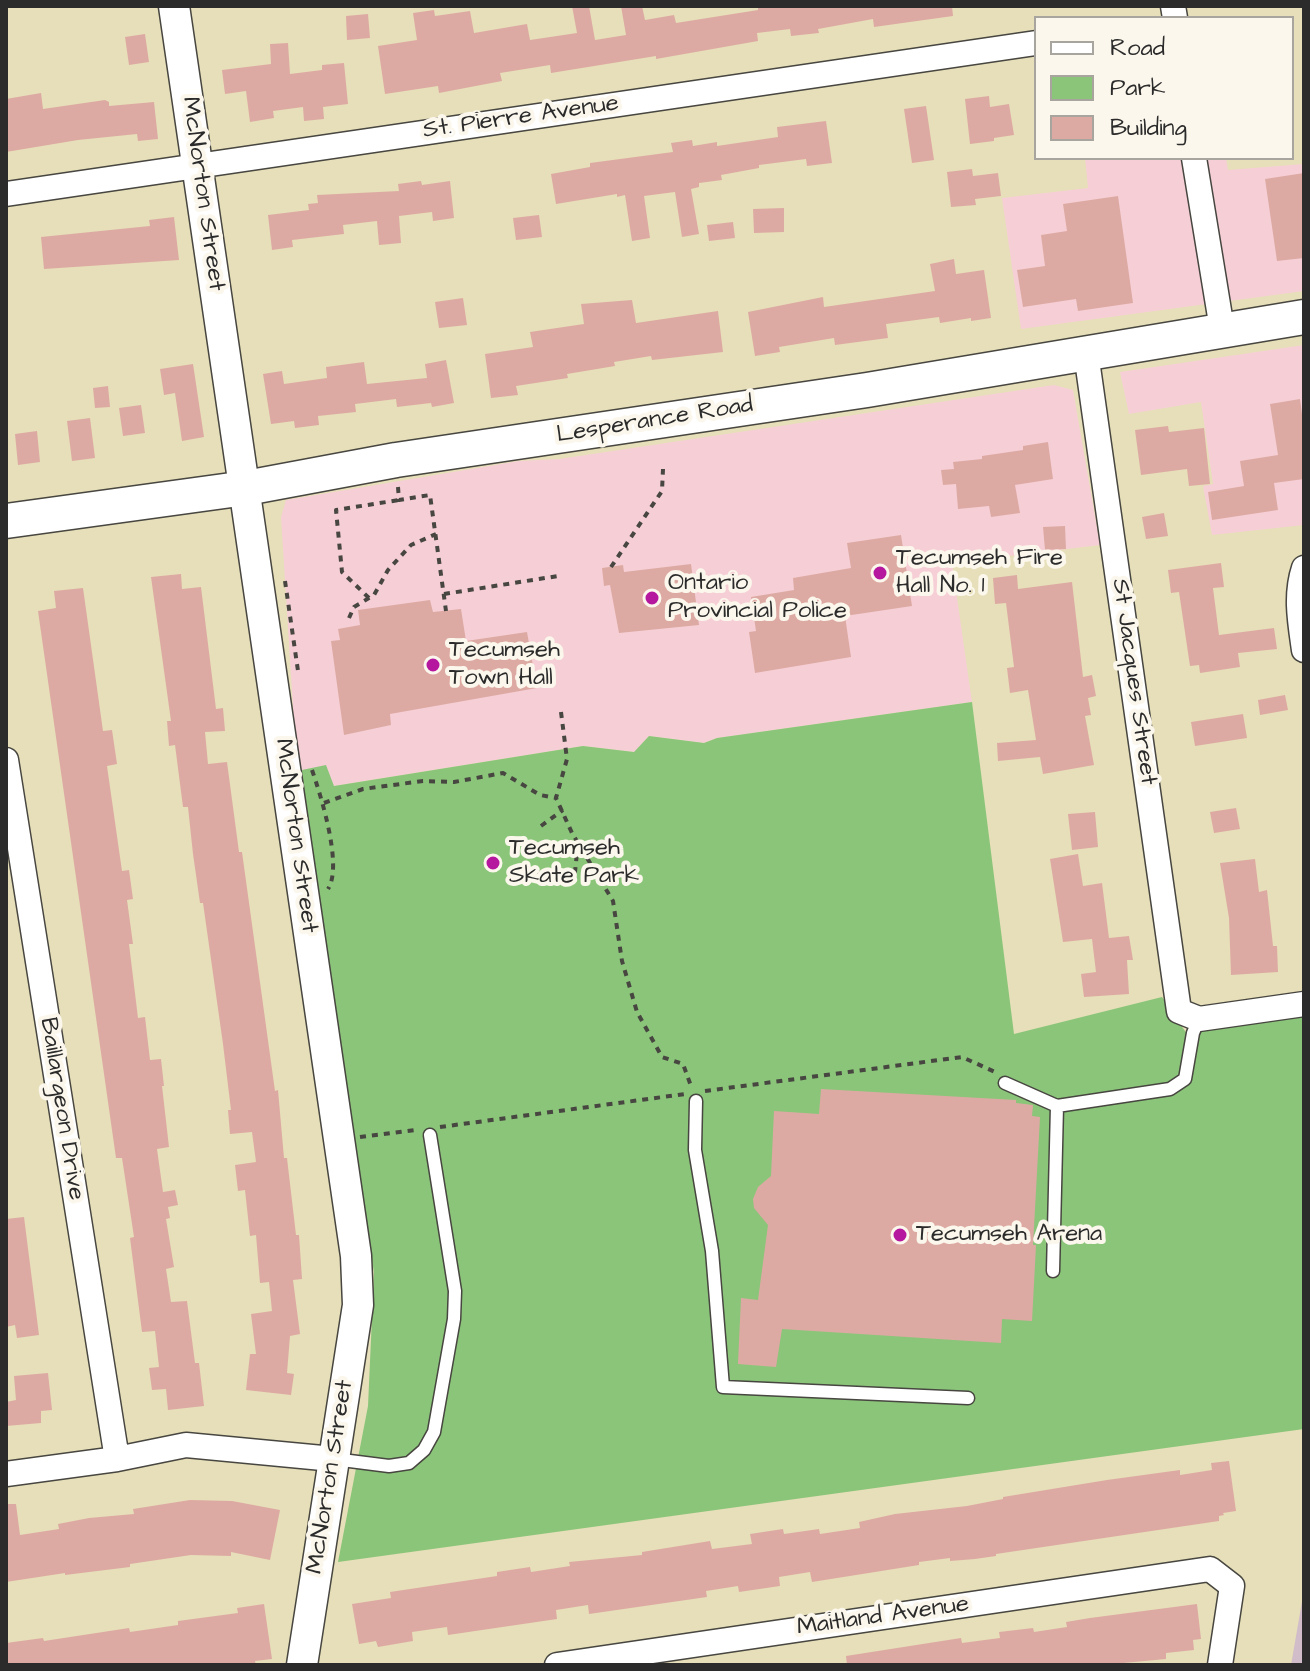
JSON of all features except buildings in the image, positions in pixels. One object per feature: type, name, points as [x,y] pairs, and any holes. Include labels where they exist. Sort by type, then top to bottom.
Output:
[{"type":"main road","name":"Lesperance Road","points":[[6,521],[246,488],[396,460],[867,390],[1304,317]]},
{"type":"street","name":"McNorton Street","points":[[174,6],[356,1256],[358,1305],[302,1665]]},
{"type":"street","name":"St. Pierre Avenue","points":[[6,194],[1034,43]]},
{"type":"street","points":[[1194,160],[1222,329]]},
{"type":"street","name":"St Jacques Street","points":[[1086,353],[1189,1015]]},
{"type":"street","points":[[1304,568],[1299,581],[1298,608],[1304,650]]},
{"type":"street","name":"Baillargeon Drive","points":[[6,760],[117,1459]]},
{"type":"street","points":[[1189,1015],[1304,1004]]},
{"type":"street","points":[[6,1474],[117,1459],[186,1445],[333,1459]]},
{"type":"street","name":"Maitland Avenue","points":[[557,1665],[1210,1569],[1232,1586],[1220,1665]]},
{"type":"lane","points":[[1004,1079],[1057,1106],[1170,1089],[1185,1079],[1193,1033],[1189,1015]]},
{"type":"lane","points":[[695,1097],[695,1150],[712,1251],[723,1387],[968,1398]]},
{"type":"lane","points":[[1053,1271],[1057,1106]]},
{"type":"lane","points":[[333,1459],[389,1466],[409,1463],[424,1450],[434,1432],[454,1319],[455,1291],[431,1131]]},
{"type":"path","points":[[396,460],[399,500]]},
{"type":"path","points":[[611,567],[662,491],[663,469]]},
{"type":"path","points":[[369,598],[342,572],[336,510],[430,495],[446,611]]},
{"type":"path","points":[[349,618],[354,607],[374,595],[388,570],[411,545],[436,534]]},
{"type":"path","points":[[444,594],[558,576]]},
{"type":"path","points":[[561,712],[567,759],[556,798],[572,833],[613,901],[622,961],[637,1012],[662,1057],[683,1064],[695,1097]]},
{"type":"path","points":[[323,803],[363,789],[423,781],[454,782],[503,773],[540,795],[556,798]]},
{"type":"path","points":[[541,826],[563,810]]},
{"type":"path","points":[[536,869],[542,879],[554,884],[567,882],[575,872],[579,841]]},
{"type":"path","points":[[431,1131],[695,1097],[962,1057],[1004,1079]]},
{"type":"path","points":[[354,1138],[416,1130]]},
{"type":"shaded area","points":[[1085,160],[1226,160],[1228,170],[1304,164],[1304,291],[1021,329],[1002,198],[1088,188]]},
{"type":"shaded area","points":[[1304,345],[1304,525],[1212,535],[1203,486],[1213,484],[1201,402],[1129,414],[1120,372]]},
{"type":"shaded area","points":[[1054,385],[1073,390],[1100,545],[952,563],[972,702],[717,738],[704,743],[649,736],[635,752],[583,746],[333,786],[297,771],[281,517],[286,500],[519,461],[559,459]]},
{"type":"shaded area","points":[[1304,1590],[1304,1665],[1291,1665]]},
{"type":"green space","points":[[972,702],[1014,1034],[1162,997],[1187,1034],[1304,1012],[1304,1429],[338,1562],[368,1406],[374,1272],[348,1128],[297,771],[326,765],[334,786],[583,746],[634,752],[649,736],[704,743],[717,738]]},
{"type":"place","name":"Tecumseh Fire Hall No. 1","points":[[880,573]]},
{"type":"place","name":"Ontario Provincial Police","points":[[652,598]]},
{"type":"place","name":"Tecumseh Town Hall","points":[[433,665]]},
{"type":"place","name":"Tecumseh Skate Park","points":[[493,863]]},
{"type":"place","name":"Tecumseh Arena","points":[[900,1235]]}]
